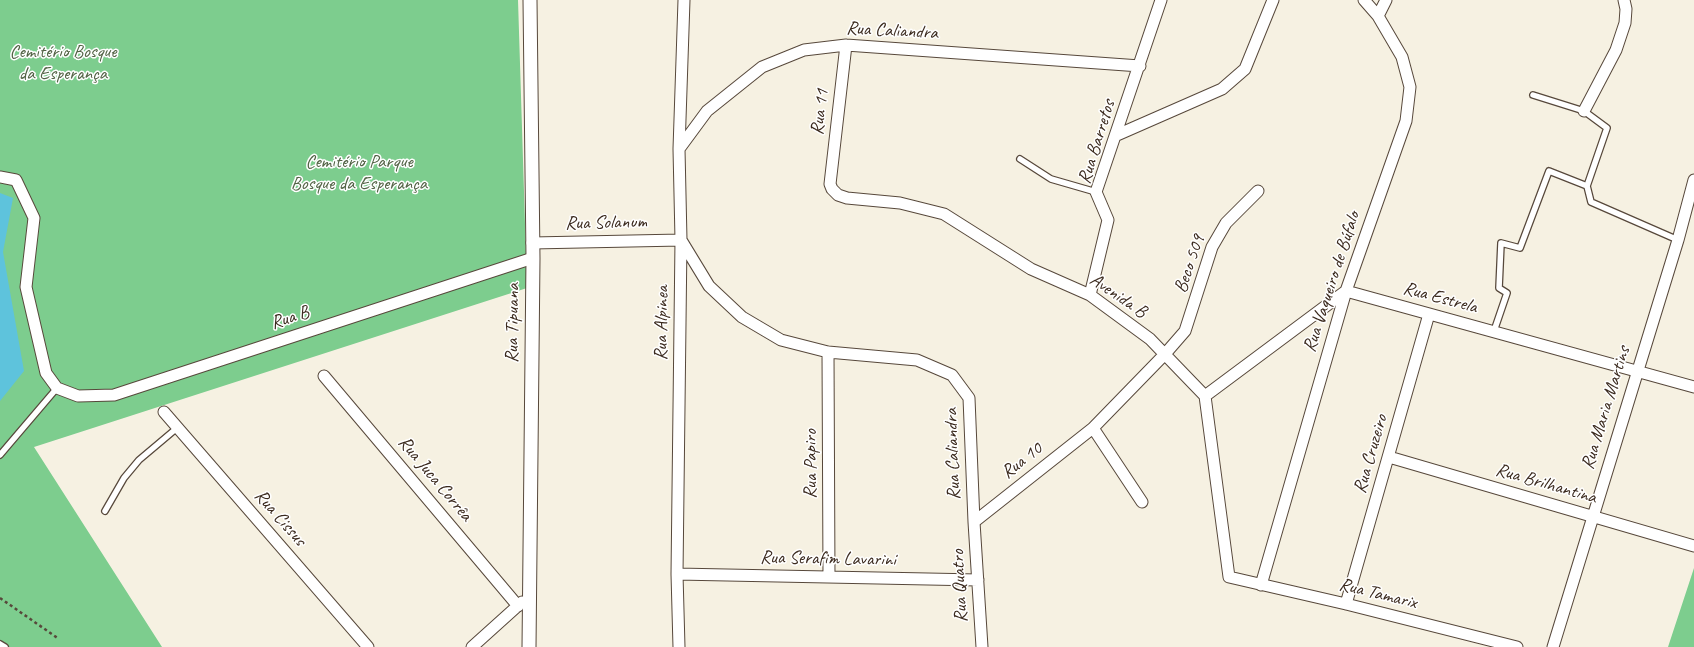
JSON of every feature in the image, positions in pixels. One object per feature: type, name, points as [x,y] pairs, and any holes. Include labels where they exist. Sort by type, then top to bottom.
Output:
[{"type":"street","name":"Rua Tipuana","points":[[530,0],[533,258],[529,595],[530,647]]},
{"type":"street","name":"Rua Alpinea","points":[[679,647],[678,574],[681,240],[679,149],[684,0]]},
{"type":"street","name":"Rua Barretos","points":[[1090,295],[1108,220],[1096,192],[1117,134],[1161,0]]},
{"type":"street","points":[[1117,134],[1222,89],[1245,69],[1273,0]]},
{"type":"street","name":"Rua Vaqueiro de Búfalo","points":[[1261,584],[1346,291],[1406,121],[1410,87],[1402,57],[1378,16],[1364,0]]},
{"type":"street","points":[[1378,16],[1386,0]]},
{"type":"street","points":[[1584,111],[1616,50],[1625,23],[1626,9],[1624,0]]},
{"type":"street","name":"Rua Caliandra","points":[[679,149],[707,111],[762,67],[804,50],[846,45],[1140,66]]},
{"type":"street","name":"Rua 11","points":[[830,184],[846,45]]},
{"type":"street","points":[[0,177],[16,180],[34,218],[26,287],[46,373],[57,388]]},
{"type":"street","name":"Rua Maria Martins","points":[[1553,647],[1636,370],[1678,240],[1694,180]]},
{"type":"street","name":"Avenida B","points":[[830,184],[832,189],[838,195],[847,198],[900,203],[944,214],[1031,269],[1090,295],[1150,339],[1205,396]]},
{"type":"street","name":"Beco 509","points":[[1165,354],[1185,331],[1212,248],[1226,223],[1258,191]]},
{"type":"street","name":"Rua Solanum","points":[[532,243],[681,240]]},
{"type":"street","name":"Rua Caliandra","points":[[681,240],[709,286],[742,318],[781,340],[828,352],[917,360],[952,375],[969,398],[974,522]]},
{"type":"street","name":"Rua B","points":[[57,388],[78,396],[114,395],[533,258]]},
{"type":"street","points":[[1205,396],[1346,291]]},
{"type":"street","name":"Rua Estrela","points":[[1346,291],[1694,387]]},
{"type":"street","name":"Rua Cruzeiro","points":[[1346,604],[1429,314]]},
{"type":"street","name":"Rua Papiro","points":[[828,352],[829,577]]},
{"type":"street","name":"Rua 10","points":[[974,522],[1093,428],[1165,354]]},
{"type":"street","name":"Rua Juca Corrêa","points":[[324,376],[518,606]]},
{"type":"street","name":"Rua Tamarix","points":[[1205,396],[1229,577],[1346,604],[1517,647]]},
{"type":"street","name":"Rua Cissus","points":[[164,412],[368,647]]},
{"type":"street","points":[[1093,428],[1142,502]]},
{"type":"street","name":"Rua Brilhantina","points":[[1389,457],[1694,546]]},
{"type":"street","name":"Rua Quatro","points":[[974,522],[982,647]]},
{"type":"street","name":"Rua Serafim Lavarini","points":[[678,574],[978,580]]},
{"type":"street","points":[[472,647],[529,595]]},
{"type":"lane","points":[[1533,95],[1584,111],[1607,128],[1587,186],[1591,202],[1678,240]]},
{"type":"lane","points":[[1020,159],[1051,180],[1096,192]]},
{"type":"lane","points":[[1494,331],[1507,293],[1499,288],[1501,243],[1520,248],[1549,171],[1587,186]]},
{"type":"lane","points":[[0,455],[57,388]]},
{"type":"lane","points":[[105,512],[124,478],[134,466],[177,428]]},
{"type":"lane","points":[[0,644],[5,647]]},
{"type":"path","points":[[0,598],[59,639]]},
{"type":"green space","name":"Cemitério Parque Bosque da Esperança","points":[[0,0],[518,0],[527,288],[34,447],[162,647],[0,647]]},
{"type":"green space","points":[[1694,568],[1694,647],[1668,647]]},
{"type":"water","points":[[0,193],[13,198],[3,252],[24,371],[0,401]]},
{"type":"park label","name":"Cemitério Bosque da Esperança","points":[[63,63]]}]
